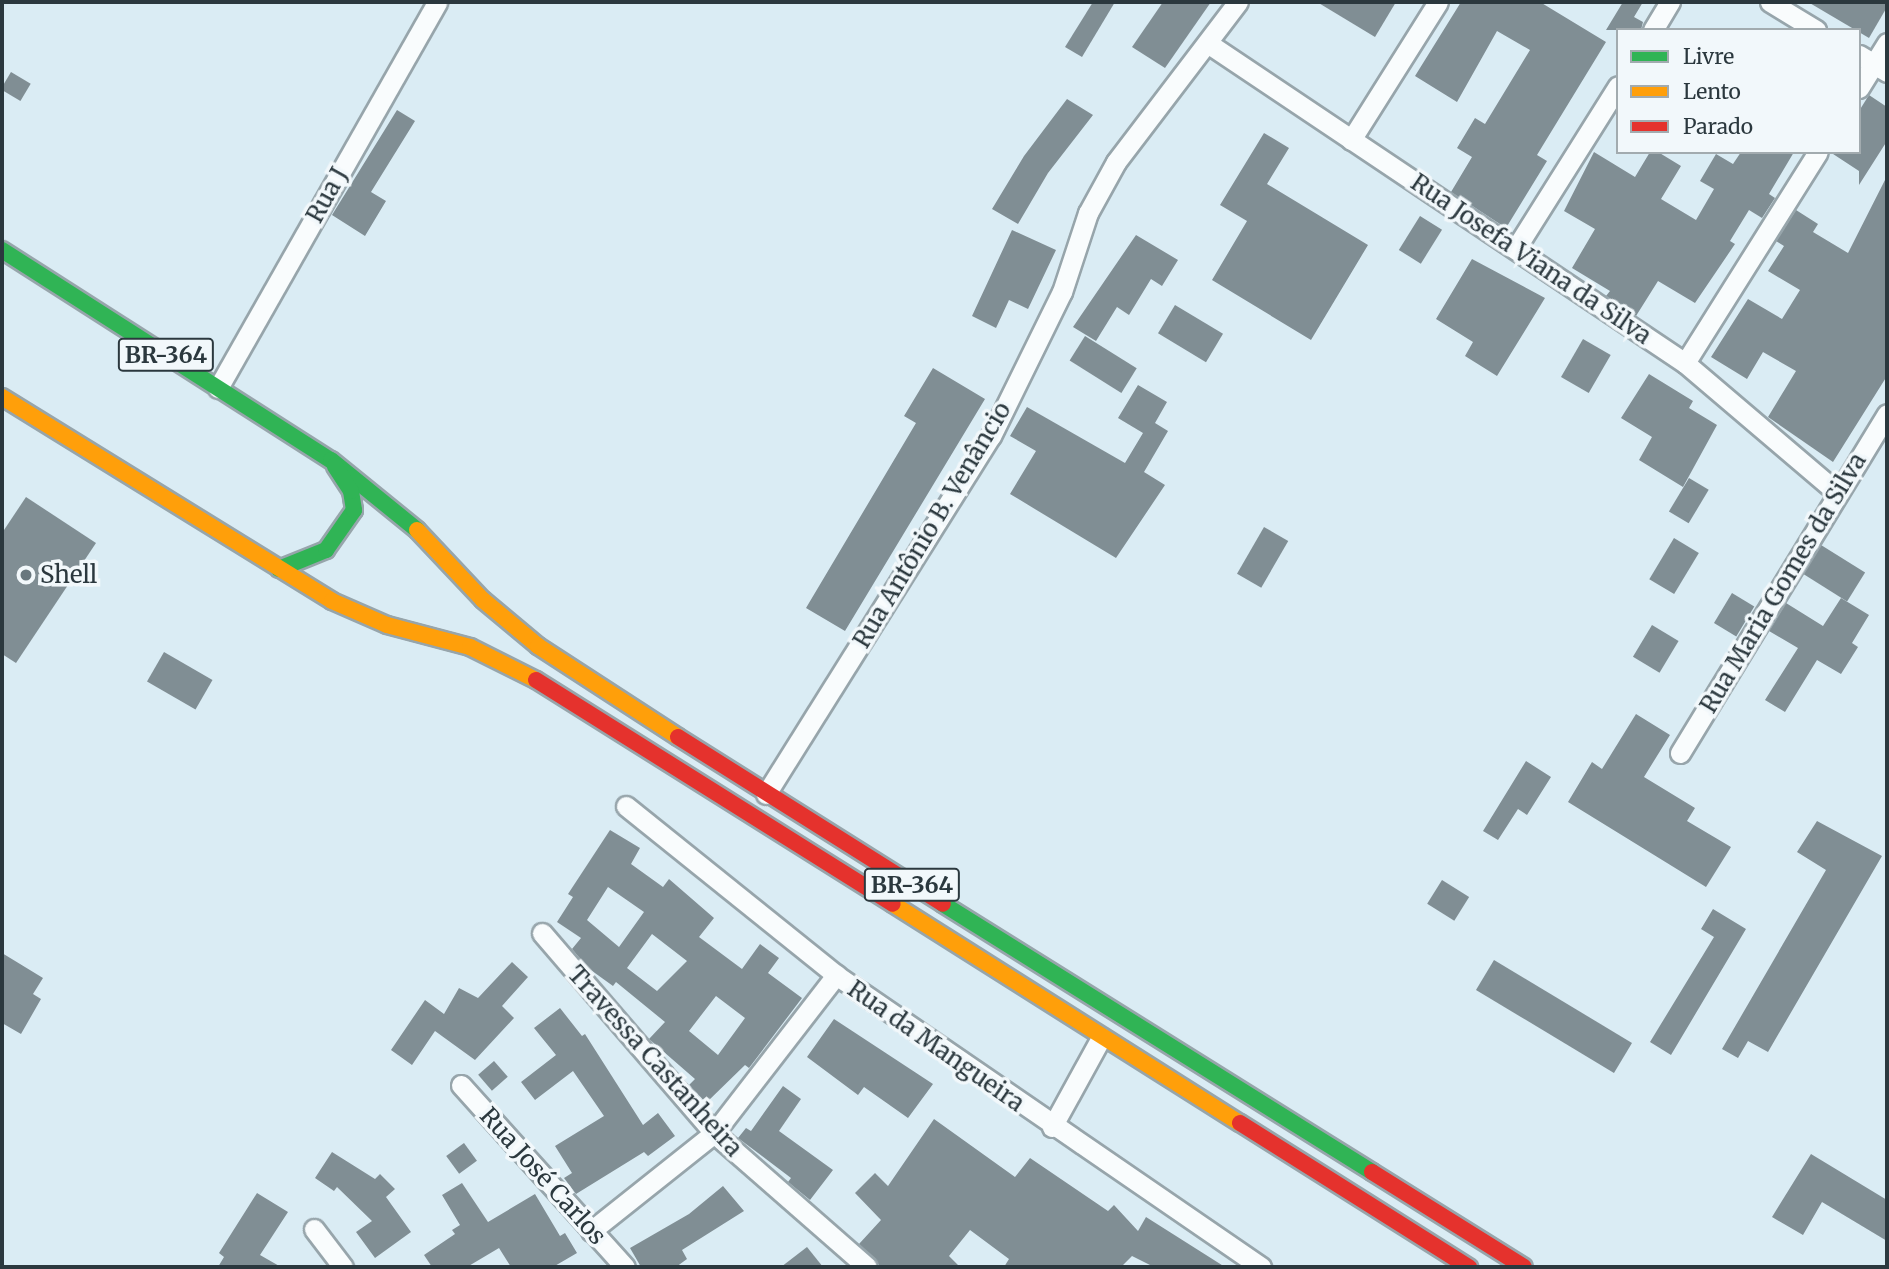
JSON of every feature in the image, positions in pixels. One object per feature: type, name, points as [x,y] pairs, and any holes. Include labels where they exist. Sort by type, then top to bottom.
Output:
[{"type":"highway","name":"BR-364","points":[[2,250],[331,460],[403,515],[483,600],[538,646],[766,794],[1524,1267]]},
{"type":"highway","name":"BR-364","points":[[2,397],[332,601],[387,625],[470,647],[529,675],[1467,1267]]},
{"type":"highway","points":[[279,569],[326,550],[354,510],[352,491],[331,460]]},
{"type":"street","name":"Rua J","points":[[218,388],[437,2]]},
{"type":"street","name":"Rua Antônio B. Venâncio","points":[[766,794],[991,436],[1062,292],[1088,213],[1116,162],[1209,44],[1238,2]]},
{"type":"street","points":[[1351,140],[1438,2]]},
{"type":"street","points":[[1654,28],[1670,2]]},
{"type":"street","points":[[1770,2],[1813,28]]},
{"type":"street","points":[[1861,85],[1887,43]]},
{"type":"street","name":"Rua Josefa Viana da Silva","points":[[1209,44],[1685,363],[1838,493]]},
{"type":"street","points":[[1516,248],[1616,89]]},
{"type":"street","points":[[1685,363],[1817,154]]},
{"type":"street","name":"Rua Maria Gomes da Silva","points":[[1680,753],[1887,414]]},
{"type":"street","name":"Rua da Mangueira","points":[[626,806],[836,975],[1052,1127],[1261,1267]]},
{"type":"street","name":"Travessa Castanheira","points":[[542,933],[714,1133],[867,1267]]},
{"type":"street","points":[[592,1231],[714,1133],[836,975]]},
{"type":"street","points":[[1052,1127],[1101,1038]]},
{"type":"street","name":"Rua José Carlos","points":[[461,1085],[625,1267]]},
{"type":"street","points":[[314,1229],[343,1267]]},
{"type":"building","points":[[1093,2],[1115,2],[1082,57],[1065,47]]},
{"type":"building","points":[[1163,2],[1211,2],[1165,68],[1132,47]]},
{"type":"building","points":[[1317,2],[1396,2],[1375,37]]},
{"type":"building","points":[[1461,2],[1540,2],[1606,42],[1537,155],[1547,161],[1506,228],[1451,192],[1472,157],[1457,148],[1475,118],[1485,124],[1530,50],[1497,31],[1457,102],[1415,76]]},
{"type":"building","points":[[1623,2],[1643,2],[1634,17],[1643,22],[1642,28],[1606,30]]},
{"type":"building","points":[[1808,2],[1887,2],[1887,7],[1869,38],[1861,33],[1861,28],[1852,28]]},
{"type":"building","points":[[11,72],[31,84],[20,101],[2,90]]},
{"type":"building","points":[[1869,95],[1887,107],[1887,141],[1859,185],[1859,171],[1833,154],[1861,154],[1861,108]]},
{"type":"building","points":[[1067,99],[1093,115],[1048,173],[1018,224],[992,209],[1024,156]]},
{"type":"building","points":[[397,110],[415,121],[371,192],[386,201],[365,236],[332,215]]},
{"type":"building","points":[[1264,133],[1289,148],[1267,184],[1368,245],[1311,340],[1212,280],[1247,221],[1220,205]]},
{"type":"building","points":[[1594,152],[1635,177],[1649,154],[1661,154],[1681,166],[1661,199],[1696,220],[1714,189],[1700,181],[1716,154],[1733,164],[1740,154],[1793,154],[1769,194],[1775,198],[1762,218],[1749,210],[1730,241],[1735,244],[1695,303],[1658,281],[1636,316],[1606,296],[1610,291],[1572,268],[1595,229],[1564,211]]},
{"type":"building","points":[[1887,176],[1887,376],[1833,462],[1768,417],[1796,371],[1763,352],[1747,379],[1711,357],[1748,299],[1782,319],[1800,290],[1768,271],[1784,246],[1776,241],[1796,210],[1818,224],[1813,232],[1848,253]]},
{"type":"building","points":[[1420,216],[1442,230],[1421,264],[1399,250]]},
{"type":"building","points":[[1012,230],[1056,250],[1028,309],[1009,300],[996,328],[972,316]]},
{"type":"building","points":[[1136,235],[1178,260],[1162,286],[1151,279],[1129,315],[1117,307],[1096,341],[1073,327]]},
{"type":"building","points":[[1472,259],[1545,298],[1497,376],[1465,356],[1473,342],[1436,319]]},
{"type":"building","points":[[1175,305],[1223,334],[1206,362],[1158,333]]},
{"type":"building","points":[[1085,336],[1137,368],[1121,393],[1070,361]]},
{"type":"building","points":[[1583,339],[1611,355],[1589,393],[1561,377]]},
{"type":"building","points":[[933,368],[985,399],[845,631],[806,608],[916,423],[904,416]]},
{"type":"building","points":[[1649,374],[1693,401],[1689,408],[1717,425],[1683,487],[1639,460],[1652,437],[1621,418]]},
{"type":"building","points":[[1138,385],[1167,402],[1155,423],[1168,431],[1144,472],[1165,485],[1116,558],[1010,494],[1036,451],[1010,436],[1027,407],[1125,463],[1143,433],[1118,418]]},
{"type":"building","points":[[1689,478],[1709,490],[1689,523],[1669,511]]},
{"type":"building","points":[[26,497],[96,543],[16,663],[2,654],[2,533]]},
{"type":"building","points":[[1264,527],[1288,541],[1261,588],[1237,574]]},
{"type":"building","points":[[1674,538],[1699,553],[1674,594],[1649,579]]},
{"type":"building","points":[[1821,545],[1865,573],[1847,601],[1803,574]]},
{"type":"building","points":[[1732,593],[1754,606],[1736,636],[1714,623]]},
{"type":"building","points":[[1841,598],[1869,615],[1852,643],[1858,647],[1841,674],[1817,660],[1785,712],[1765,700],[1798,648],[1769,631],[1786,603],[1823,626]]},
{"type":"building","points":[[1652,625],[1679,641],[1660,673],[1633,657]]},
{"type":"building","points":[[164,652],[212,680],[195,709],[147,681]]},
{"type":"building","points":[[1636,714],[1670,735],[1644,777],[1695,808],[1687,821],[1731,847],[1706,887],[1568,802],[1592,762],[1602,769]]},
{"type":"building","points":[[1526,761],[1551,777],[1527,815],[1518,809],[1498,840],[1483,831]]},
{"type":"building","points":[[1817,821],[1882,856],[1768,1052],[1748,1041],[1738,1058],[1722,1049],[1826,870],[1797,852]]},
{"type":"building","points":[[610,830],[640,848],[631,864],[663,887],[669,879],[714,918],[699,937],[742,969],[760,944],[779,958],[768,973],[802,998],[749,1068],[745,1065],[706,1103],[689,1085],[695,1079],[649,1039],[665,1022],[616,982],[613,986],[588,968],[572,949],[581,938],[557,922],[573,897],[568,894]],"holes":[[[608,887],[644,912],[619,947],[587,920]],[[652,934],[687,961],[657,991],[627,968]],[[716,996],[745,1018],[718,1055],[689,1031]]]},
{"type":"building","points":[[1442,880],[1469,897],[1454,921],[1427,904]]},
{"type":"building","points":[[1713,909],[1746,929],[1671,1055],[1650,1042],[1714,937],[1701,929]]},
{"type":"building","points":[[2,953],[43,978],[33,994],[41,999],[21,1034],[2,1023]]},
{"type":"building","points":[[1494,960],[1632,1043],[1614,1073],[1476,990]]},
{"type":"building","points":[[512,962],[528,977],[502,1006],[514,1018],[475,1060],[435,1031],[412,1065],[391,1050],[425,1000],[444,1014],[459,988],[478,998]]},
{"type":"building","points":[[560,1008],[582,1036],[585,1034],[643,1125],[658,1113],[675,1136],[648,1156],[644,1152],[576,1194],[564,1178],[572,1173],[555,1146],[604,1116],[573,1071],[535,1100],[521,1082],[556,1055],[534,1028]]},
{"type":"building","points":[[834,1019],[933,1084],[908,1118],[864,1087],[858,1095],[807,1057]]},
{"type":"building","points":[[494,1061],[508,1077],[492,1091],[478,1075]]},
{"type":"building","points":[[783,1086],[801,1099],[779,1131],[833,1170],[810,1200],[788,1182],[791,1178],[738,1138],[746,1128],[751,1131]]},
{"type":"building","points":[[934,1119],[1015,1177],[1030,1158],[1108,1211],[1114,1205],[1138,1231],[1146,1217],[1225,1267],[1154,1267],[1132,1256],[1121,1267],[1004,1267],[1009,1259],[970,1230],[949,1256],[960,1267],[881,1267],[859,1244],[881,1220],[855,1193],[875,1173],[888,1186]]},
{"type":"building","points":[[464,1143],[477,1161],[459,1174],[446,1156]]},
{"type":"building","points":[[332,1152],[375,1179],[380,1174],[395,1189],[386,1197],[411,1232],[375,1258],[356,1232],[372,1221],[337,1187],[334,1191],[315,1178]]},
{"type":"building","points":[[1811,1154],[1887,1200],[1887,1241],[1822,1202],[1803,1235],[1772,1217]]},
{"type":"building","points":[[462,1183],[488,1222],[535,1194],[560,1236],[565,1233],[577,1253],[553,1267],[511,1267],[499,1248],[467,1267],[432,1267],[424,1255],[455,1234],[452,1230],[460,1225],[442,1195]]},
{"type":"building","points":[[723,1186],[744,1211],[682,1250],[687,1259],[676,1267],[641,1267],[630,1248],[689,1214]]},
{"type":"building","points":[[257,1193],[288,1212],[260,1255],[281,1267],[218,1267],[224,1257],[219,1253]]},
{"type":"building","points":[[807,1247],[823,1267],[781,1267]]},
{"type":"traffic: fast","points":[[2,250],[331,460],[417,530]]},
{"type":"traffic: fast","points":[[279,569],[326,550],[354,510],[351,491],[335,466]]},
{"type":"traffic: fast","points":[[943,904],[1372,1172]]},
{"type":"traffic: slow","points":[[2,397],[332,601],[387,625],[470,647],[536,680]]},
{"type":"traffic: slow","points":[[417,530],[483,600],[538,646],[678,737]]},
{"type":"traffic: slow","points":[[893,904],[1240,1123]]},
{"type":"traffic: jam","points":[[536,680],[893,904]]},
{"type":"traffic: jam","points":[[678,737],[943,904]]},
{"type":"traffic: jam","points":[[1240,1123],[1469,1267]]},
{"type":"traffic: jam","points":[[1372,1172],[1524,1267]]},
{"type":"place","name":"Shell","points":[[26,575]]}]
